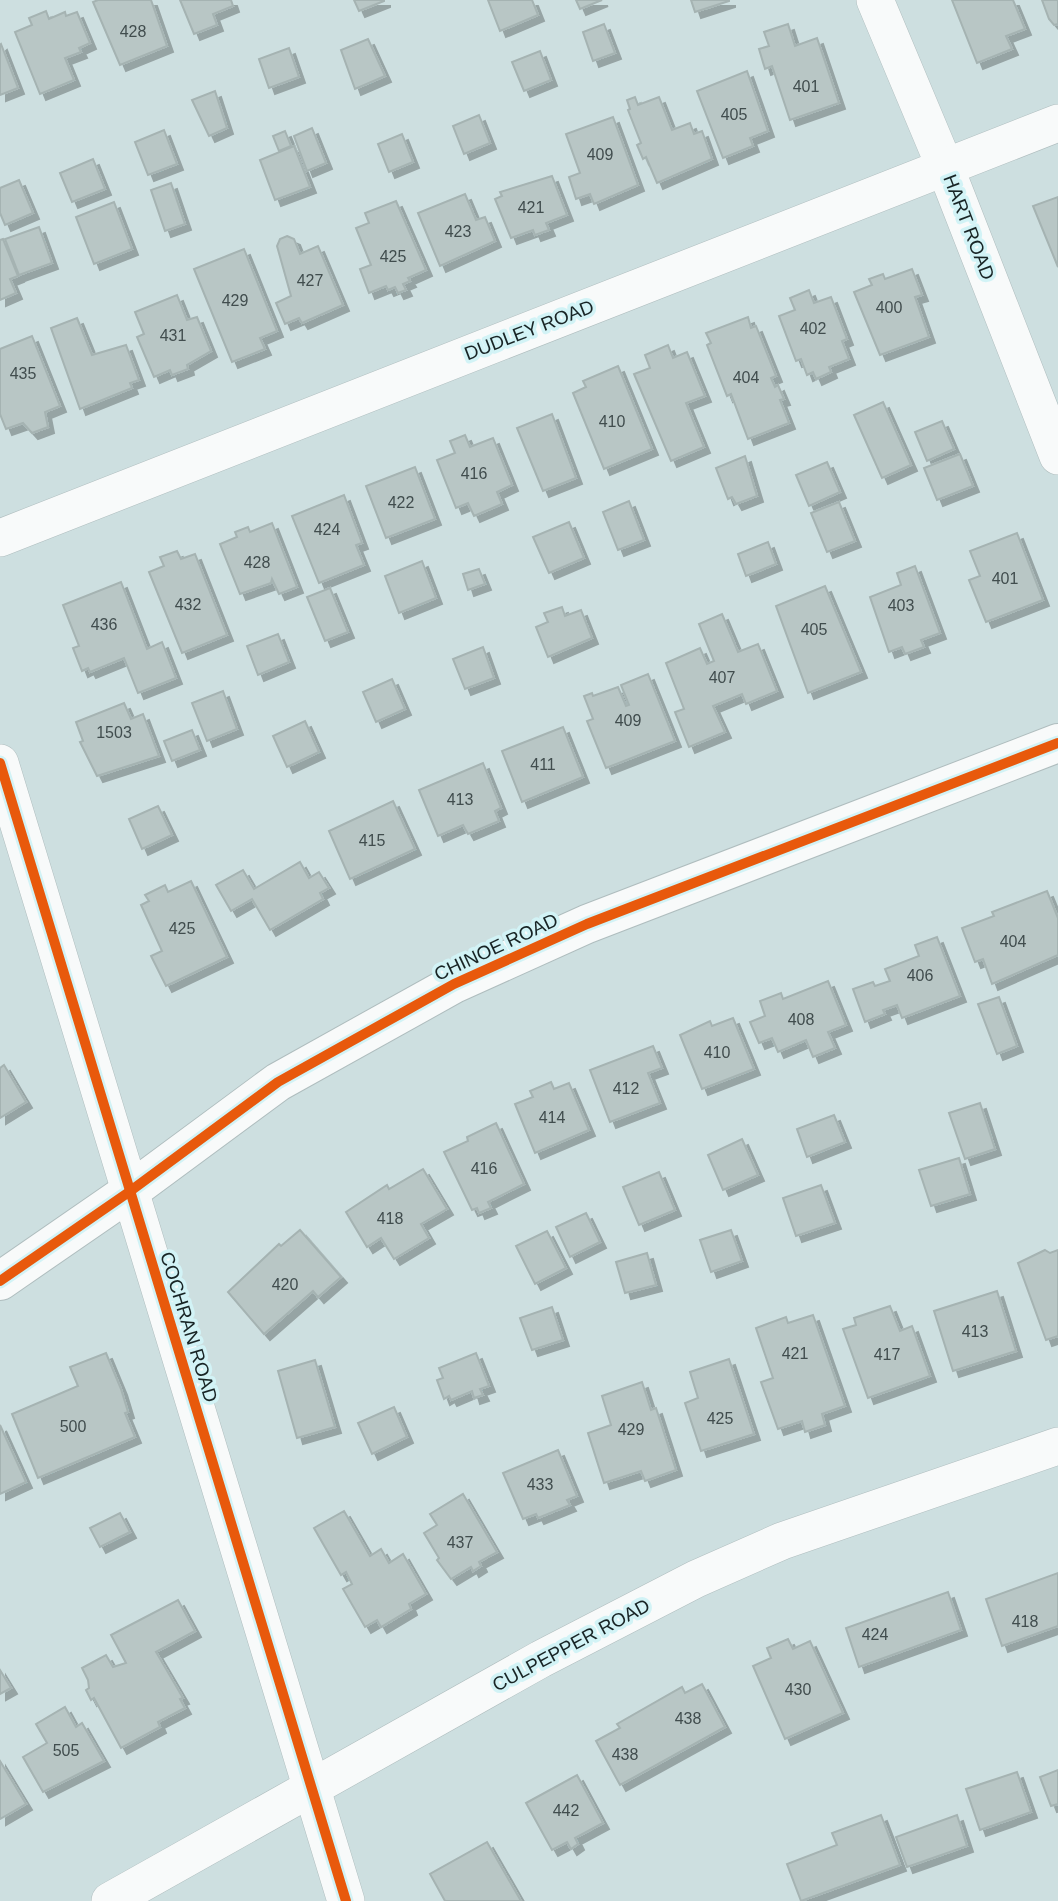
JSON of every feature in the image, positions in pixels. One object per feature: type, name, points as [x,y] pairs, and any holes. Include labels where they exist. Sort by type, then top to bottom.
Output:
[{"type":"street","name":"HART ROAD","points":[[876,0],[945,167],[1058,456]]},
{"type":"street","name":"DUDLEY ROAD","points":[[0,538],[1058,123]]},
{"type":"street","name":"CHINOE ROAD","points":[[0,1281],[129,1192],[278,1083],[454,985],[586,924],[1058,743]]},
{"type":"street","name":"COCHRAN ROAD","points":[[0,763],[346,1901]]},
{"type":"street","name":"CULPEPPER ROAD","points":[[110,1901],[541,1659],[696,1579],[782,1541],[1058,1446]]},
{"type":"building","points":[[151,0],[167,46],[120,65],[93,2]]},
{"type":"building","points":[[180,0],[231,0],[233,6],[213,14],[217,25],[194,34]]},
{"type":"building","points":[[354,0],[384,0],[384,1],[359,11]]},
{"type":"building","points":[[488,0],[532,0],[538,15],[500,31]]},
{"type":"building","points":[[576,0],[602,0],[580,9]]},
{"type":"building","points":[[691,0],[729,0],[729,1],[695,12]]},
{"type":"building","points":[[952,0],[1013,0],[1025,29],[1006,36],[1012,49],[977,63]]},
{"type":"building","points":[[1042,0],[1058,0],[1058,24],[1054,25],[1049,19]]},
{"type":"building","points":[[46,11],[49,19],[65,12],[66,16],[77,12],[90,43],[79,48],[81,52],[65,58],[74,80],[40,94],[15,32],[32,25],[29,18]]},
{"type":"building","points":[[604,24],[615,53],[593,61],[583,32]]},
{"type":"building","points":[[788,24],[795,46],[817,38],[839,103],[790,120],[772,66],[765,69],[759,49],[769,46],[764,32]]},
{"type":"building","points":[[368,39],[385,76],[355,89],[341,50]]},
{"type":"building","points":[[0,45],[18,88],[0,95]]},
{"type":"building","points":[[289,48],[299,77],[269,88],[259,59]]},
{"type":"building","points":[[540,51],[551,80],[524,91],[512,62]]},
{"type":"building","points":[[747,71],[768,131],[750,138],[753,146],[723,158],[697,91]]},
{"type":"building","points":[[215,91],[227,128],[209,136],[192,100]]},
{"type":"building","points":[[635,97],[638,105],[659,97],[672,130],[690,123],[694,134],[702,131],[712,159],[657,183],[646,157],[643,159],[637,145],[641,143],[628,110],[627,100]]},
{"type":"building","points":[[479,115],[490,143],[464,154],[453,126]]},
{"type":"building","points":[[613,117],[638,185],[594,204],[590,194],[576,199],[569,177],[580,173],[566,134]]},
{"type":"building","points":[[312,128],[326,163],[307,171],[294,136]]},
{"type":"building","points":[[164,130],[177,164],[148,175],[135,142]]},
{"type":"building","points":[[285,131],[291,146],[279,151],[273,136]]},
{"type":"building","points":[[402,134],[413,162],[389,172],[378,144]]},
{"type":"building","points":[[294,146],[310,187],[275,200],[260,160]]},
{"type":"building","points":[[93,159],[105,189],[72,202],[60,173]]},
{"type":"building","points":[[552,176],[567,215],[546,223],[549,230],[535,235],[533,230],[511,238],[495,199],[502,196],[500,192]]},
{"type":"building","points":[[19,180],[33,213],[5,225],[0,213],[0,188]]},
{"type":"building","points":[[171,183],[185,224],[165,231],[151,190]]},
{"type":"building","points":[[465,194],[476,220],[485,217],[495,241],[440,266],[418,213]]},
{"type":"building","points":[[1058,197],[1058,267],[1033,206]]},
{"type":"building","points":[[396,201],[426,270],[408,278],[410,281],[403,284],[406,290],[398,293],[395,287],[388,290],[386,286],[369,293],[360,269],[371,265],[356,228],[369,223],[365,213]]},
{"type":"building","points":[[114,202],[132,249],[94,264],[76,217]]},
{"type":"building","points":[[39,227],[52,263],[19,275],[5,239]]},
{"type":"building","points":[[287,236],[294,239],[300,254],[318,246],[343,305],[302,323],[299,318],[285,324],[276,303],[291,296],[277,246],[280,239]]},
{"type":"building","points":[[3,239],[18,276],[10,279],[16,293],[0,300],[0,240]]},
{"type":"building","points":[[244,249],[277,331],[260,338],[265,349],[232,362],[194,269]]},
{"type":"building","points":[[912,269],[922,295],[915,297],[929,337],[880,355],[854,292],[872,285],[869,279],[883,274],[885,279]]},
{"type":"building","points":[[809,290],[814,303],[831,297],[847,339],[842,341],[849,359],[829,367],[831,372],[816,379],[813,372],[807,375],[801,359],[796,361],[779,316],[795,310],[790,298]]},
{"type":"building","points":[[177,295],[187,320],[197,317],[211,351],[187,365],[188,369],[172,375],[170,370],[154,377],[137,337],[144,334],[135,312]]},
{"type":"building","points":[[748,317],[751,328],[756,326],[776,376],[771,378],[775,387],[778,385],[784,399],[780,400],[789,423],[748,439],[731,394],[727,396],[707,345],[711,343],[706,333]]},
{"type":"building","points":[[77,318],[92,355],[126,345],[139,380],[130,383],[132,388],[80,409],[51,328]]},
{"type":"building","points":[[32,336],[60,406],[45,412],[48,427],[32,433],[23,423],[6,429],[0,414],[0,349]]},
{"type":"building","points":[[668,345],[673,358],[687,352],[705,396],[686,403],[704,447],[671,461],[634,374],[650,368],[645,355]]},
{"type":"building","points":[[618,366],[652,449],[604,469],[573,393],[586,387],[583,381]]},
{"type":"building","points":[[883,402],[911,465],[882,478],[854,415]]},
{"type":"building","points":[[552,414],[576,478],[543,491],[517,428]]},
{"type":"building","points":[[942,421],[954,449],[927,461],[915,432]]},
{"type":"building","points":[[465,435],[470,447],[493,438],[512,485],[497,492],[502,504],[474,516],[468,503],[456,508],[437,460],[455,453],[450,441]]},
{"type":"building","points":[[960,454],[973,486],[937,500],[924,468]]},
{"type":"building","points":[[745,456],[757,496],[736,504],[732,497],[728,499],[716,468]]},
{"type":"building","points":[[827,462],[840,492],[809,506],[796,475]]},
{"type":"building","points":[[415,467],[435,519],[386,538],[366,486]]},
{"type":"building","points":[[344,495],[362,543],[356,545],[364,565],[319,583],[292,516]]},
{"type":"building","points":[[629,501],[644,540],[618,550],[603,512]]},
{"type":"building","points":[[839,502],[855,541],[827,552],[811,513]]},
{"type":"building","points":[[569,522],[584,558],[549,573],[533,537]]},
{"type":"building","points":[[272,523],[297,587],[279,594],[272,579],[271,583],[240,594],[220,544],[237,537],[235,532],[248,527],[250,532]]},
{"type":"building","points":[[1017,533],[1043,600],[986,622],[969,580],[980,576],[970,551]]},
{"type":"building","points":[[768,542],[776,564],[746,576],[738,554]]},
{"type":"building","points":[[177,551],[181,559],[195,554],[227,635],[182,653],[149,572],[164,566],[160,557]]},
{"type":"building","points":[[422,561],[436,598],[399,613],[385,576]]},
{"type":"building","points":[[915,566],[940,633],[921,640],[924,647],[905,654],[902,647],[889,652],[870,597],[901,585],[897,573]]},
{"type":"building","points":[[479,569],[485,584],[468,590],[463,574]]},
{"type":"building","points":[[121,582],[147,649],[162,642],[176,678],[138,693],[124,658],[90,672],[88,668],[82,671],[73,648],[79,646],[63,605]]},
{"type":"building","points":[[825,586],[861,672],[808,693],[776,606]]},
{"type":"building","points":[[330,588],[348,632],[325,641],[307,597]]},
{"type":"building","points":[[562,607],[565,616],[581,610],[592,638],[548,657],[536,627],[548,622],[544,613]]},
{"type":"building","points":[[722,614],[738,652],[758,644],[777,691],[746,704],[742,694],[713,706],[725,732],[689,747],[675,712],[684,709],[666,663],[700,648],[707,664],[714,661],[699,624]]},
{"type":"building","points":[[278,634],[289,662],[258,675],[247,646]]},
{"type":"building","points":[[483,647],[494,678],[465,689],[453,659]]},
{"type":"building","points":[[648,674],[675,741],[606,768],[587,721],[593,719],[584,696],[592,693],[593,696],[618,687],[626,706],[629,705],[621,685]]},
{"type":"building","points":[[392,679],[405,709],[376,722],[363,692]]},
{"type":"building","points":[[223,691],[237,729],[207,741],[192,703]]},
{"type":"building","points":[[124,703],[131,719],[143,714],[159,756],[97,776],[80,742],[83,741],[76,722]]},
{"type":"building","points":[[305,721],[319,752],[287,767],[273,736]]},
{"type":"building","points":[[563,727],[583,777],[522,802],[502,751]]},
{"type":"building","points":[[192,730],[200,750],[172,761],[164,741]]},
{"type":"building","points":[[483,763],[501,808],[495,811],[499,821],[468,834],[463,825],[438,836],[419,790]]},
{"type":"building","points":[[393,801],[415,849],[350,879],[329,831]]},
{"type":"building","points":[[158,806],[172,835],[142,849],[129,819]]},
{"type":"building","points":[[300,862],[309,878],[319,872],[329,888],[320,893],[323,899],[270,930],[252,899],[231,911],[216,885],[243,870],[254,889]]},
{"type":"building","points":[[191,881],[227,957],[166,986],[151,956],[162,951],[141,905],[149,901],[145,895],[165,885],[168,892]]},
{"type":"building","points":[[1047,891],[1058,918],[1058,955],[992,984],[983,959],[975,962],[962,928],[994,916],[992,912]]},
{"type":"building","points":[[937,937],[960,996],[902,1018],[897,1005],[883,1010],[885,1014],[865,1022],[853,989],[873,982],[875,986],[890,981],[885,969],[919,956],[915,945]]},
{"type":"building","points":[[828,981],[846,1025],[828,1032],[835,1048],[813,1057],[806,1040],[778,1052],[772,1038],[759,1043],[750,1022],[765,1016],[760,1001],[781,993],[783,999]]},
{"type":"building","points":[[999,997],[1017,1046],[997,1054],[978,1004]]},
{"type":"building","points":[[733,1018],[754,1069],[702,1089],[680,1035],[710,1021],[712,1026]]},
{"type":"building","points":[[653,1046],[662,1068],[648,1073],[660,1103],[610,1122],[590,1070]]},
{"type":"building","points":[[4,1065],[26,1102],[0,1118],[0,1068]]},
{"type":"building","points":[[551,1082],[554,1089],[569,1083],[589,1130],[535,1153],[515,1104],[533,1097],[530,1091]]},
{"type":"building","points":[[980,1103],[995,1149],[965,1159],[949,1113]]},
{"type":"building","points":[[834,1115],[845,1142],[807,1157],[797,1129]]},
{"type":"building","points":[[496,1123],[524,1184],[488,1202],[491,1208],[479,1213],[477,1208],[472,1210],[444,1152]]},
{"type":"building","points":[[742,1139],[758,1175],[723,1190],[708,1155]]},
{"type":"building","points":[[959,1158],[970,1194],[931,1206],[919,1170]]},
{"type":"building","points":[[423,1169],[447,1209],[421,1224],[429,1238],[394,1259],[381,1238],[367,1247],[346,1212],[387,1185],[389,1189]]},
{"type":"building","points":[[659,1172],[675,1210],[639,1225],[623,1187]]},
{"type":"building","points":[[821,1185],[835,1223],[796,1236],[783,1198]]},
{"type":"building","points":[[586,1213],[600,1242],[570,1257],[556,1227]]},
{"type":"building","points":[[300,1230],[341,1277],[318,1297],[313,1291],[264,1334],[228,1292],[279,1244],[281,1246]]},
{"type":"building","points":[[731,1230],[742,1261],[711,1272],[700,1240]]},
{"type":"building","points":[[547,1231],[566,1268],[535,1284],[516,1246]]},
{"type":"building","points":[[1045,1250],[1050,1253],[1058,1250],[1058,1336],[1046,1340],[1018,1263]]},
{"type":"building","points":[[647,1253],[656,1285],[625,1293],[616,1262]]},
{"type":"building","points":[[997,1291],[1016,1351],[953,1371],[934,1311]]},
{"type":"building","points":[[890,1306],[900,1331],[912,1326],[930,1376],[868,1398],[843,1329],[856,1325],[854,1318]]},
{"type":"building","points":[[552,1307],[563,1340],[532,1350],[520,1318]]},
{"type":"building","points":[[813,1315],[845,1406],[822,1414],[825,1425],[805,1432],[802,1421],[778,1429],[761,1382],[773,1378],[756,1328],[786,1317],[788,1323]]},
{"type":"building","points":[[106,1353],[121,1389],[128,1412],[125,1413],[135,1437],[38,1478],[12,1414],[78,1386],[70,1367]]},
{"type":"building","points":[[476,1353],[489,1386],[480,1389],[483,1395],[474,1398],[472,1391],[451,1400],[449,1396],[444,1399],[437,1380],[443,1378],[439,1368]]},
{"type":"building","points":[[729,1359],[754,1434],[701,1451],[685,1403],[698,1398],[690,1372]]},
{"type":"building","points":[[315,1360],[335,1427],[297,1438],[278,1371]]},
{"type":"building","points":[[642,1382],[651,1410],[656,1408],[676,1470],[645,1481],[641,1471],[604,1483],[588,1433],[611,1425],[602,1396]]},
{"type":"building","points":[[394,1407],[407,1437],[372,1454],[358,1423]]},
{"type":"building","points":[[0,1425],[26,1482],[0,1494]]},
{"type":"building","points":[[558,1450],[577,1496],[567,1500],[570,1505],[538,1518],[536,1514],[523,1519],[503,1473]]},
{"type":"building","points":[[463,1494],[497,1552],[479,1562],[481,1566],[473,1571],[471,1567],[451,1579],[437,1560],[439,1558],[424,1533],[437,1525],[430,1514]]},
{"type":"building","points":[[344,1511],[370,1556],[381,1549],[389,1563],[403,1554],[426,1594],[409,1604],[411,1609],[381,1627],[377,1620],[365,1627],[343,1589],[352,1584],[346,1572],[341,1575],[314,1528]]},
{"type":"building","points":[[120,1513],[130,1532],[100,1547],[90,1528]]},
{"type":"building","points":[[1058,1573],[1058,1626],[1002,1646],[986,1599]]},
{"type":"building","points":[[948,1592],[961,1630],[859,1667],[846,1628]]},
{"type":"building","points":[[178,1600],[195,1631],[156,1652],[183,1698],[180,1699],[185,1708],[158,1722],[160,1727],[121,1748],[94,1698],[91,1700],[86,1690],[89,1688],[88,1680],[82,1668],[106,1655],[113,1667],[126,1663],[111,1635]]},
{"type":"building","points":[[788,1639],[793,1649],[810,1641],[843,1713],[785,1739],[753,1666],[771,1658],[767,1648]]},
{"type":"building","points":[[0,1670],[11,1688],[0,1694]]},
{"type":"building","points":[[702,1684],[725,1727],[620,1785],[596,1741],[620,1728],[617,1724],[682,1687],[685,1693]]},
{"type":"building","points":[[65,1707],[76,1727],[82,1723],[104,1761],[43,1792],[23,1757],[47,1743],[36,1724]]},
{"type":"building","points":[[0,1761],[26,1804],[0,1819]]},
{"type":"building","points":[[1058,1770],[1058,1804],[1051,1806],[1040,1777]]},
{"type":"building","points":[[1017,1772],[1031,1812],[980,1830],[966,1789]]},
{"type":"building","points":[[577,1775],[603,1823],[575,1838],[578,1844],[571,1849],[567,1842],[552,1850],[526,1803]]},
{"type":"building","points":[[881,1815],[900,1865],[801,1901],[787,1864],[837,1845],[832,1833]]},
{"type":"building","points":[[957,1815],[967,1846],[907,1867],[896,1837]]},
{"type":"building","points":[[487,1842],[521,1901],[445,1901],[430,1874]]},
{"type":"cycle path","points":[[0,1281],[129,1192],[278,1082],[454,984],[587,924],[1058,743]]},
{"type":"cycle path","points":[[0,763],[346,1901]]}]
